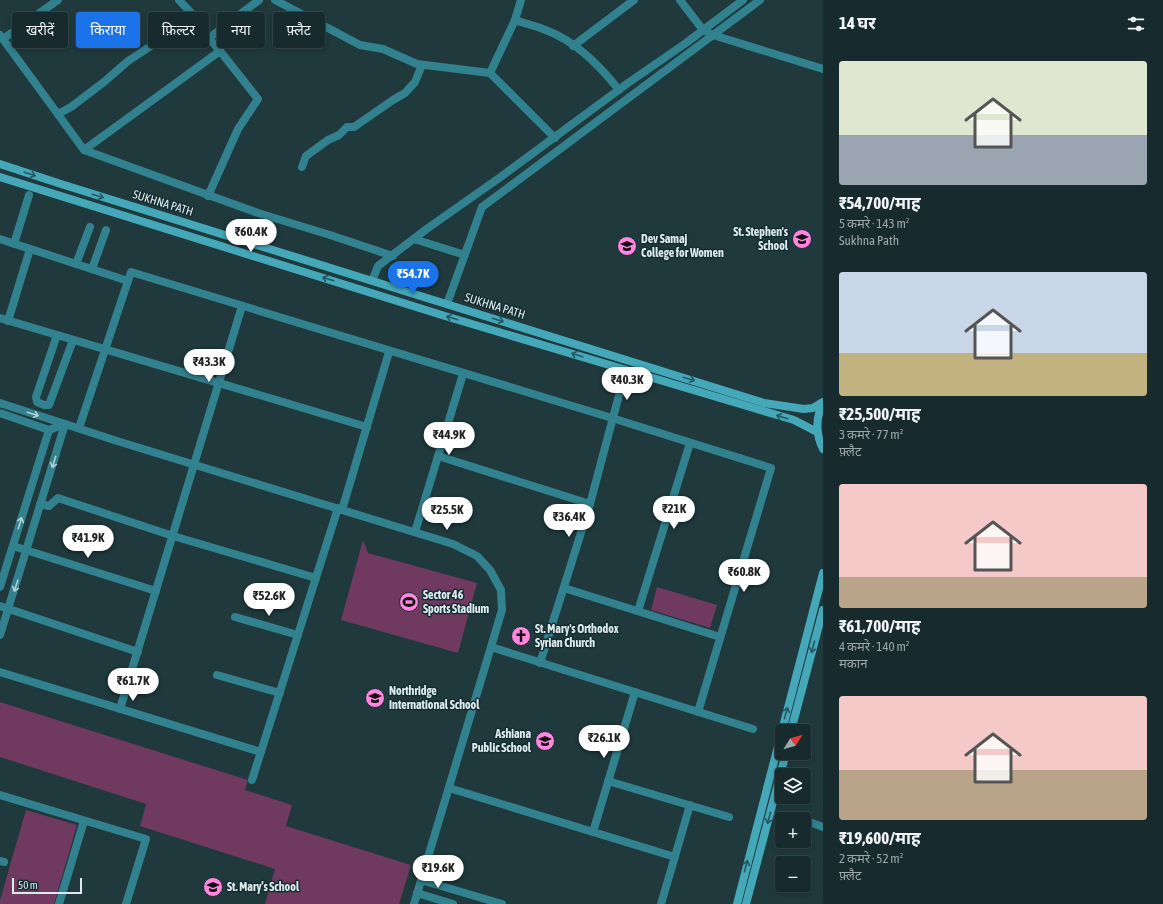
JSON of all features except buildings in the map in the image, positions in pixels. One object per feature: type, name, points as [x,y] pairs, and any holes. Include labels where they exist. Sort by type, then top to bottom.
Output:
[{"type":"main road","name":"SUKHNA PATH","points":[[0,164],[764,403],[804,409],[812,408],[823,403]]},
{"type":"main road","name":"SUKHNA PATH","points":[[0,177],[445,316],[794,420],[817,432]]},
{"type":"main road","points":[[823,403],[818,415],[817,432],[823,449]]},
{"type":"main road","points":[[737,904],[823,573]]},
{"type":"main road","points":[[793,724],[823,610]]},
{"type":"main road","points":[[746,904],[784,760]]},
{"type":"street","points":[[58,0],[2,37],[84,150],[208,196],[392,256]]},
{"type":"street","points":[[179,0],[190,12]]},
{"type":"street","points":[[208,196],[238,129],[258,99],[209,38],[259,0]]},
{"type":"street","points":[[275,0],[360,45],[383,49],[417,64],[490,73],[555,138]]},
{"type":"street","points":[[490,73],[515,20],[521,0]]},
{"type":"street","points":[[574,46],[634,0]]},
{"type":"street","points":[[680,0],[703,30],[713,35],[823,69]]},
{"type":"street","points":[[372,281],[378,266],[743,0]]},
{"type":"street","points":[[447,304],[482,207],[760,0]]},
{"type":"street","points":[[515,20],[550,31],[574,46],[594,62],[619,90]]},
{"type":"street","points":[[58,114],[71,107],[104,82],[128,61],[148,48]]},
{"type":"street","points":[[84,150],[220,51]]},
{"type":"street","points":[[302,167],[306,156],[319,145],[339,135],[347,127],[354,127],[405,93],[415,82],[422,65]]},
{"type":"street","points":[[14,244],[29,195]]},
{"type":"street","points":[[76,264],[90,227]]},
{"type":"street","points":[[92,269],[106,230]]},
{"type":"street","points":[[0,239],[128,281]]},
{"type":"street","points":[[414,239],[465,255]]},
{"type":"street","points":[[30,249],[4,319],[367,427]]},
{"type":"street","points":[[79,428],[131,272],[390,352],[612,418],[771,468],[698,712]]},
{"type":"street","points":[[120,709],[242,306]]},
{"type":"street","points":[[58,335],[36,397],[38,402],[44,405],[49,405],[73,340]]},
{"type":"street","points":[[252,780],[390,352]]},
{"type":"street","points":[[415,532],[463,374]]},
{"type":"street","points":[[540,662],[590,504],[623,380]]},
{"type":"street","points":[[0,403],[195,465],[453,544],[477,556],[490,570],[501,590],[502,610],[414,904]]},
{"type":"street","points":[[0,413],[49,430],[65,424]]},
{"type":"street","points":[[0,636],[65,424]]},
{"type":"street","points":[[0,587],[49,430]]},
{"type":"street","points":[[638,611],[690,443]]},
{"type":"street","points":[[438,456],[590,504]]},
{"type":"street","points":[[40,504],[49,506],[58,498],[173,536],[316,578]]},
{"type":"street","points":[[13,546],[156,591]]},
{"type":"street","points":[[564,588],[720,638]]},
{"type":"street","points":[[0,606],[138,652]]},
{"type":"street","points":[[235,617],[298,636]]},
{"type":"street","points":[[491,647],[752,729]]},
{"type":"street","points":[[0,672],[261,752]]},
{"type":"street","points":[[217,675],[280,693]]},
{"type":"street","points":[[593,832],[635,692]]},
{"type":"street","points":[[608,781],[729,816]]},
{"type":"street","points":[[449,788],[675,857]]},
{"type":"street","points":[[0,795],[146,839],[126,904]]},
{"type":"street","points":[[661,904],[690,805]]},
{"type":"street","points":[[60,904],[84,821]]},
{"type":"street","points":[[811,823],[823,827]]},
{"type":"street","points":[[421,880],[502,904]]},
{"type":"street","points":[[417,894],[453,904]]},
{"type":"shaded area","name":"Sector 46 Sports Stadium","points":[[363,540],[368,553],[477,583],[458,653],[341,620]]},
{"type":"shaded area","points":[[657,587],[717,605],[710,628],[651,610]]},
{"type":"shaded area","points":[[0,702],[248,780],[245,790],[292,805],[286,826],[411,865],[399,904],[265,904],[275,869],[140,826],[146,804],[0,757]]},
{"type":"shaded area","points":[[26,810],[77,825],[54,904],[0,904]]},
{"type":"place","name":"St. Stephen's School","points":[[802,239]]},
{"type":"place","name":"Dev Samaj College for Women","points":[[627,246]]},
{"type":"place","name":"Sector 46 Sports Stadium","points":[[409,602]]},
{"type":"place","name":"St. Mary's Orthodox Syrian Church","points":[[521,636]]},
{"type":"place","name":"Northridge International School","points":[[375,698]]},
{"type":"place","name":"Ashiana Public School","points":[[545,741]]},
{"type":"place","name":"St. Mary’s School","points":[[213,887]]}]
